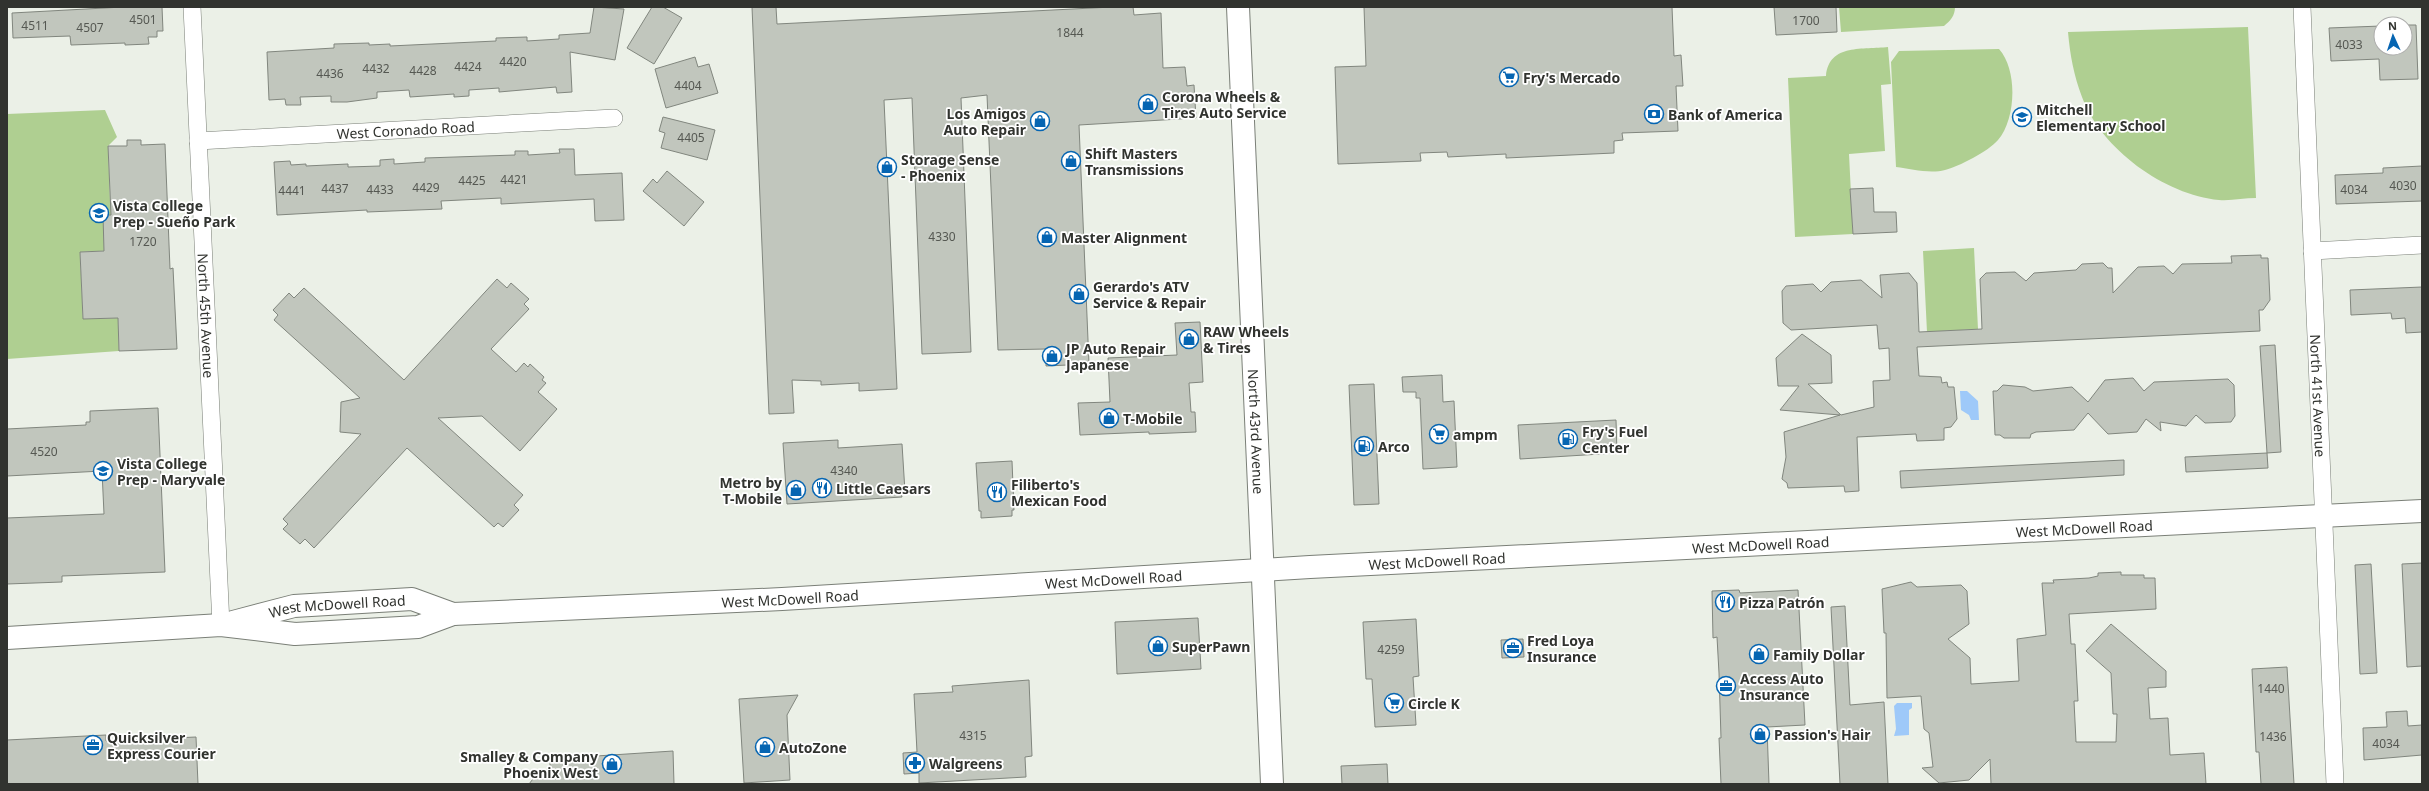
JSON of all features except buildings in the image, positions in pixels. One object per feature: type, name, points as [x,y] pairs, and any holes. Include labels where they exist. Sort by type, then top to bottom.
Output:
[{"type":"main road","name":"North 43rd Avenue","points":[[1238,7],[1264,570],[1272,784]]},
{"type":"main road","name":"West McDowell Road","points":[[7,638],[221,625],[295,634],[418,627],[453,614],[778,599],[1264,570],[2422,511]]},
{"type":"main road","name":"West McDowell Road","points":[[221,625],[294,606],[412,599],[453,614]]},
{"type":"street","name":"North 45th Avenue","points":[[192,7],[221,625]]},
{"type":"street","name":"North 41st Avenue","points":[[2302,7],[2335,784]]},
{"type":"street","name":"West Coronado Road","points":[[198,141],[614,118]]},
{"type":"street","points":[[2312,251],[2422,245]]},
{"type":"green space","points":[[1839,7],[1955,7],[1952,18],[1944,26],[1841,32]]},
{"type":"green space","points":[[2248,27],[2256,198],[2219,200],[2198,196],[2177,189],[2157,179],[2137,166],[2119,151],[2091,116],[2082,97],[2077,81],[2071,57],[2068,32]]},
{"type":"green space","points":[[1888,47],[1891,84],[1881,85],[1885,151],[1849,154],[1853,234],[1795,237],[1788,78],[1826,76],[1829,65],[1834,58],[1841,53],[1849,50]]},
{"type":"green space","points":[[1999,49],[2005,58],[2009,69],[2012,81],[2012,94],[2008,120],[2004,131],[1998,140],[1988,149],[1973,158],[1958,166],[1945,170],[1927,171],[1896,167],[1891,62],[1899,51]]},
{"type":"green space","points":[[105,110],[117,137],[108,146],[110,201],[115,201],[118,250],[80,252],[83,319],[118,318],[119,351],[7,359],[7,114]]},
{"type":"green space","points":[[1974,248],[1978,329],[1927,332],[1923,251]]},
{"type":"water","points":[[1960,391],[1967,391],[1978,401],[1979,420],[1971,420],[1969,415],[1961,410]]},
{"type":"water","points":[[1897,703],[1912,703],[1912,708],[1909,710],[1909,735],[1894,736],[1896,729],[1894,706]]},
{"type":"place","name":"Fry's Mercado","points":[[1509,77]]},
{"type":"place","name":"Corona Wheels & Tires Auto Service","points":[[1148,104]]},
{"type":"place","name":"Bank of America","points":[[1654,114]]},
{"type":"place","name":"Mitchell Elementary School","points":[[2022,117]]},
{"type":"place","name":"Los Amigos Auto Repair","points":[[1040,121]]},
{"type":"place","name":"Shift Masters Transmissions","points":[[1071,161]]},
{"type":"place","name":"Storage Sense - Phoenix","points":[[887,167]]},
{"type":"place","name":"Vista College Prep - Sueño Park","points":[[99,213]]},
{"type":"place","name":"Master Alignment","points":[[1047,237]]},
{"type":"place","name":"Gerardo's ATV Service & Repair","points":[[1079,294]]},
{"type":"place","name":"RAW Wheels & Tires","points":[[1189,339]]},
{"type":"place","name":"JP Auto Repair Japanese","points":[[1052,356]]},
{"type":"place","name":"T-Mobile","points":[[1109,418]]},
{"type":"place","name":"ampm","points":[[1439,434]]},
{"type":"place","name":"Fry's Fuel Center","points":[[1568,439]]},
{"type":"place","name":"Arco","points":[[1364,446]]},
{"type":"place","name":"Vista College Prep - Maryvale","points":[[103,471]]},
{"type":"place","name":"Little Caesars","points":[[822,488]]},
{"type":"place","name":"Metro by T-Mobile","points":[[796,490]]},
{"type":"place","name":"Filiberto's Mexican Food","points":[[997,492]]},
{"type":"place","name":"Pizza Patrón","points":[[1725,602]]},
{"type":"place","name":"SuperPawn","points":[[1158,646]]},
{"type":"place","name":"Fred Loya Insurance","points":[[1513,648]]},
{"type":"place","name":"Family Dollar","points":[[1759,654]]},
{"type":"place","name":"Access Auto Insurance","points":[[1726,686]]},
{"type":"place","name":"Circle K","points":[[1394,703]]},
{"type":"place","name":"Passion's Hair","points":[[1760,734]]},
{"type":"place","name":"Quicksilver Express Courier","points":[[93,745]]},
{"type":"place","name":"AutoZone","points":[[765,747]]},
{"type":"place","name":"Walgreens","points":[[915,763]]},
{"type":"place","name":"Smalley & Company Phoenix West","points":[[612,764]]}]
